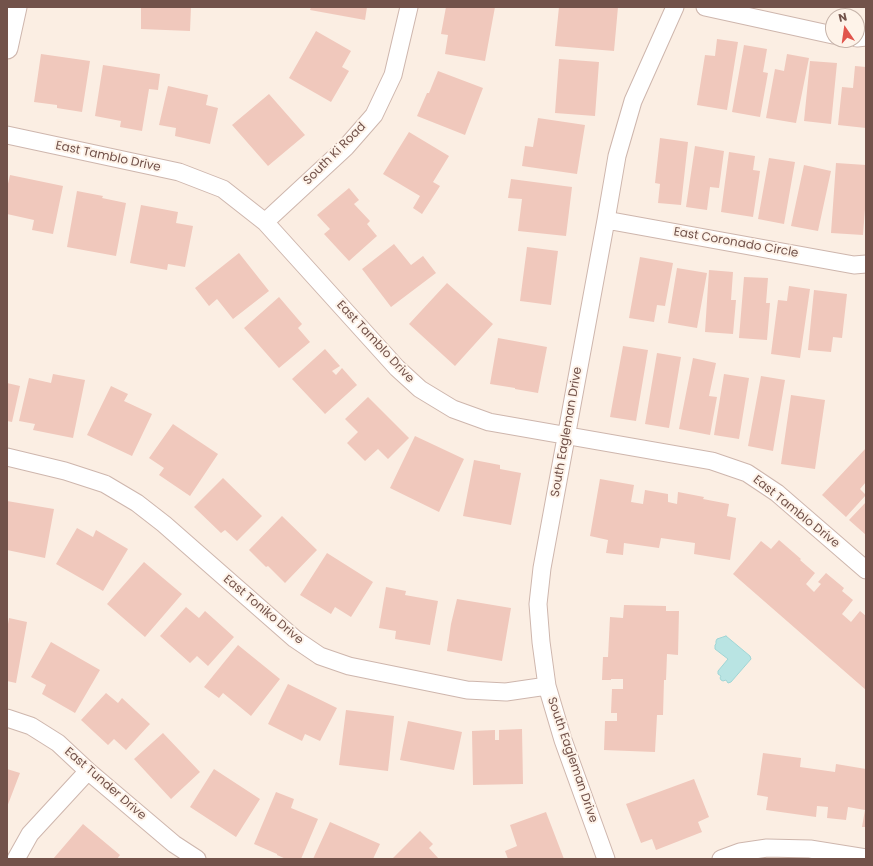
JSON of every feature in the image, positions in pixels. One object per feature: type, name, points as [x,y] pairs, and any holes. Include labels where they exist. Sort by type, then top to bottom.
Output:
[{"type":"street","points":[[7,48],[16,7]]},
{"type":"street","name":"South Ki Road","points":[[265,222],[346,148],[374,115],[393,76],[408,7]]},
{"type":"street","name":"South Eagleman Drive","points":[[606,859],[563,740],[547,686],[538,604],[542,568],[606,220],[616,156],[633,101],[675,7]]},
{"type":"street","points":[[705,7],[825,33]]},
{"type":"street","name":"East Tamblo Drive","points":[[7,135],[179,172],[223,189],[265,222],[398,368],[420,389],[453,409],[489,422],[712,461],[747,473],[777,494],[866,570]]},
{"type":"street","name":"East Coronado Circle","points":[[606,220],[854,265],[866,264]]},
{"type":"street","name":"East Toniko Drive","points":[[7,457],[65,471],[105,484],[137,503],[164,524],[295,639],[320,656],[349,666],[467,690],[506,692],[547,686]]},
{"type":"street","name":"East Tunder Drive","points":[[7,718],[31,726],[58,743],[88,771],[174,844],[197,859]]},
{"type":"street","points":[[16,859],[30,834],[88,771]]},
{"type":"street","points":[[721,859],[740,852],[767,848],[810,849],[866,858]]},
{"type":"water","points":[[726,636],[750,656],[751,659],[731,682],[728,683],[726,680],[721,680],[721,676],[718,674],[718,671],[728,659],[715,649],[717,639]]},
{"type":"building","points":[[141,7],[191,7],[190,31],[141,29]]},
{"type":"building","points":[[311,7],[367,7],[365,20],[310,10]]},
{"type":"building","points":[[446,7],[495,7],[485,61],[445,54],[448,35],[441,34]]},
{"type":"building","points":[[559,7],[618,7],[614,51],[555,46]]},
{"type":"building","points":[[316,31],[351,51],[342,67],[349,71],[331,102],[289,78]]},
{"type":"building","points":[[717,39],[738,42],[727,110],[697,105],[705,55],[715,56]]},
{"type":"building","points":[[744,45],[767,49],[763,72],[768,73],[760,117],[732,112]]},
{"type":"building","points":[[41,54],[90,61],[82,112],[57,108],[57,105],[34,102]]},
{"type":"building","points":[[787,54],[809,58],[796,123],[766,118],[775,69],[784,71]]},
{"type":"building","points":[[559,59],[599,62],[595,116],[555,113]]},
{"type":"building","points":[[810,61],[837,63],[831,124],[804,121]]},
{"type":"building","points":[[103,65],[160,74],[158,90],[149,89],[142,131],[120,127],[121,121],[95,116]]},
{"type":"building","points":[[855,66],[866,67],[866,128],[838,125],[842,87],[853,88]]},
{"type":"building","points":[[438,71],[483,88],[465,135],[417,116]]},
{"type":"building","points":[[168,86],[208,95],[206,105],[218,108],[210,144],[175,136],[176,128],[159,125]]},
{"type":"building","points":[[269,94],[305,135],[268,166],[232,125]]},
{"type":"building","points":[[538,118],[585,125],[577,174],[522,166],[525,146],[533,147]]},
{"type":"building","points":[[409,132],[449,156],[433,182],[440,186],[422,214],[413,208],[420,196],[383,174]]},
{"type":"building","points":[[660,138],[688,142],[681,205],[658,203],[660,184],[655,183]]},
{"type":"building","points":[[695,146],[724,151],[719,188],[710,187],[707,210],[686,207]]},
{"type":"building","points":[[729,152],[755,156],[753,170],[760,171],[753,217],[721,212]]},
{"type":"building","points":[[769,158],[795,162],[784,224],[758,219]]},
{"type":"building","points":[[836,163],[866,165],[866,196],[863,235],[831,233]]},
{"type":"building","points":[[804,165],[831,171],[818,231],[791,226]]},
{"type":"building","points":[[10,175],[63,186],[53,234],[32,230],[34,220],[7,214],[7,188]]},
{"type":"building","points":[[511,179],[572,187],[566,236],[518,231],[522,199],[508,198]]},
{"type":"building","points":[[349,188],[359,200],[354,204],[370,221],[367,224],[377,236],[349,261],[324,234],[330,229],[317,215]]},
{"type":"building","points":[[77,191],[103,196],[102,198],[126,203],[116,256],[67,247]]},
{"type":"building","points":[[141,205],[178,212],[176,223],[193,226],[185,267],[168,264],[167,270],[130,263]]},
{"type":"building","points":[[394,244],[411,265],[423,256],[436,273],[391,307],[362,269]]},
{"type":"building","points":[[527,247],[558,251],[551,305],[520,301]]},
{"type":"building","points":[[239,253],[269,291],[233,319],[217,299],[209,306],[195,288]]},
{"type":"building","points":[[640,257],[673,263],[665,306],[657,305],[654,322],[629,318]]},
{"type":"building","points":[[677,268],[707,273],[697,328],[668,323]]},
{"type":"building","points":[[709,270],[733,272],[731,300],[736,300],[733,334],[705,332]]},
{"type":"building","points":[[744,277],[768,278],[766,303],[770,303],[767,340],[739,338]]},
{"type":"building","points":[[447,283],[493,324],[455,366],[409,324]]},
{"type":"building","points":[[789,286],[810,289],[800,358],[771,354],[778,300],[787,301]]},
{"type":"building","points":[[814,290],[847,294],[842,338],[833,337],[831,352],[808,350]]},
{"type":"building","points":[[279,297],[302,324],[298,328],[310,342],[279,368],[244,328]]},
{"type":"building","points":[[498,338],[547,347],[538,393],[490,384]]},
{"type":"building","points":[[623,346],[648,350],[636,421],[610,417]]},
{"type":"building","points":[[325,349],[340,366],[332,371],[336,375],[342,368],[357,385],[325,414],[292,379]]},
{"type":"building","points":[[657,353],[681,357],[669,428],[645,424]]},
{"type":"building","points":[[693,358],[716,363],[709,396],[717,397],[710,435],[679,429]]},
{"type":"building","points":[[53,374],[85,380],[73,438],[33,430],[35,424],[19,421],[29,378],[51,383]]},
{"type":"building","points":[[724,374],[749,378],[739,439],[714,435]]},
{"type":"building","points":[[761,376],[785,380],[773,451],[748,446]]},
{"type":"building","points":[[7,383],[20,386],[12,422],[7,421]]},
{"type":"building","points":[[111,386],[128,394],[124,401],[152,414],[132,456],[87,435]]},
{"type":"building","points":[[791,395],[825,400],[815,469],[781,464]]},
{"type":"building","points":[[368,397],[409,438],[388,459],[378,449],[365,461],[347,443],[358,432],[345,419]]},
{"type":"building","points":[[173,424],[218,454],[190,496],[159,475],[164,468],[149,458]]},
{"type":"building","points":[[415,436],[464,459],[439,512],[390,488]]},
{"type":"building","points":[[866,448],[866,482],[860,489],[866,495],[846,517],[822,495]]},
{"type":"building","points":[[474,460],[500,465],[500,469],[521,473],[511,525],[463,516]]},
{"type":"building","points":[[223,478],[262,516],[237,541],[225,530],[221,533],[194,507]]},
{"type":"building","points":[[600,479],[634,485],[631,502],[643,504],[645,490],[668,494],[668,502],[677,504],[678,492],[729,504],[727,516],[736,518],[730,560],[694,554],[695,543],[661,538],[659,548],[624,543],[623,555],[606,553],[608,540],[590,536]]},
{"type":"building","points":[[7,501],[54,509],[45,558],[7,550]]},
{"type":"building","points":[[866,502],[866,535],[849,520]]},
{"type":"building","points":[[282,516],[317,550],[285,583],[249,550]]},
{"type":"building","points":[[77,528],[93,537],[96,530],[128,549],[103,591],[56,564]]},
{"type":"building","points":[[779,540],[815,573],[806,584],[814,592],[821,584],[818,582],[826,573],[844,588],[842,591],[853,600],[842,614],[851,622],[860,611],[866,616],[866,690],[733,574],[761,541],[771,549]]},
{"type":"building","points":[[327,553],[373,582],[351,617],[335,607],[331,614],[300,595]]},
{"type":"building","points":[[144,562],[182,594],[145,637],[107,604]]},
{"type":"building","points":[[386,587],[406,591],[405,595],[438,601],[430,645],[395,639],[396,631],[379,628]]},
{"type":"building","points":[[457,599],[511,608],[502,661],[447,651]]},
{"type":"building","points":[[624,605],[666,606],[666,611],[679,611],[678,655],[667,654],[666,680],[664,680],[663,715],[657,715],[655,752],[604,750],[605,721],[617,721],[617,713],[611,713],[612,689],[623,689],[623,679],[602,680],[603,657],[608,657],[610,617],[623,618]]},
{"type":"building","points":[[186,607],[199,618],[205,611],[234,637],[208,666],[197,656],[190,663],[160,636]]},
{"type":"building","points":[[9,618],[27,622],[16,683],[7,681],[7,630]]},
{"type":"building","points":[[51,642],[100,670],[75,713],[42,694],[46,685],[31,677]]},
{"type":"building","points":[[238,645],[280,679],[251,716],[223,693],[219,698],[204,687]]},
{"type":"building","points":[[288,684],[337,708],[320,741],[305,734],[302,741],[268,724]]},
{"type":"building","points":[[106,693],[118,703],[122,698],[150,724],[126,750],[114,739],[108,745],[81,720]]},
{"type":"building","points":[[346,710],[394,716],[388,771],[339,765]]},
{"type":"building","points":[[408,721],[462,732],[454,770],[400,760]]},
{"type":"building","points":[[522,729],[523,784],[473,785],[472,731],[495,730],[495,740],[499,740],[499,730]]},
{"type":"building","points":[[163,733],[200,772],[171,799],[134,759]]},
{"type":"building","points":[[763,753],[801,758],[800,767],[835,772],[836,764],[866,769],[866,827],[862,827],[865,810],[848,807],[846,820],[827,818],[828,807],[817,806],[816,817],[766,810],[768,797],[757,795]]},
{"type":"building","points":[[7,769],[20,773],[7,807]]},
{"type":"building","points":[[214,769],[260,799],[236,837],[190,807]]},
{"type":"building","points":[[694,779],[709,817],[698,822],[702,832],[656,850],[652,839],[641,843],[626,804]]},
{"type":"building","points":[[276,792],[294,799],[291,808],[318,819],[301,859],[286,859],[254,844]]},
{"type":"building","points":[[546,812],[564,859],[508,859],[505,851],[517,846],[510,825]]},
{"type":"building","points":[[330,822],[380,844],[373,859],[313,859]]},
{"type":"building","points":[[83,824],[120,855],[117,859],[53,859]]},
{"type":"building","points":[[420,831],[433,844],[429,848],[439,859],[392,859]]}]
